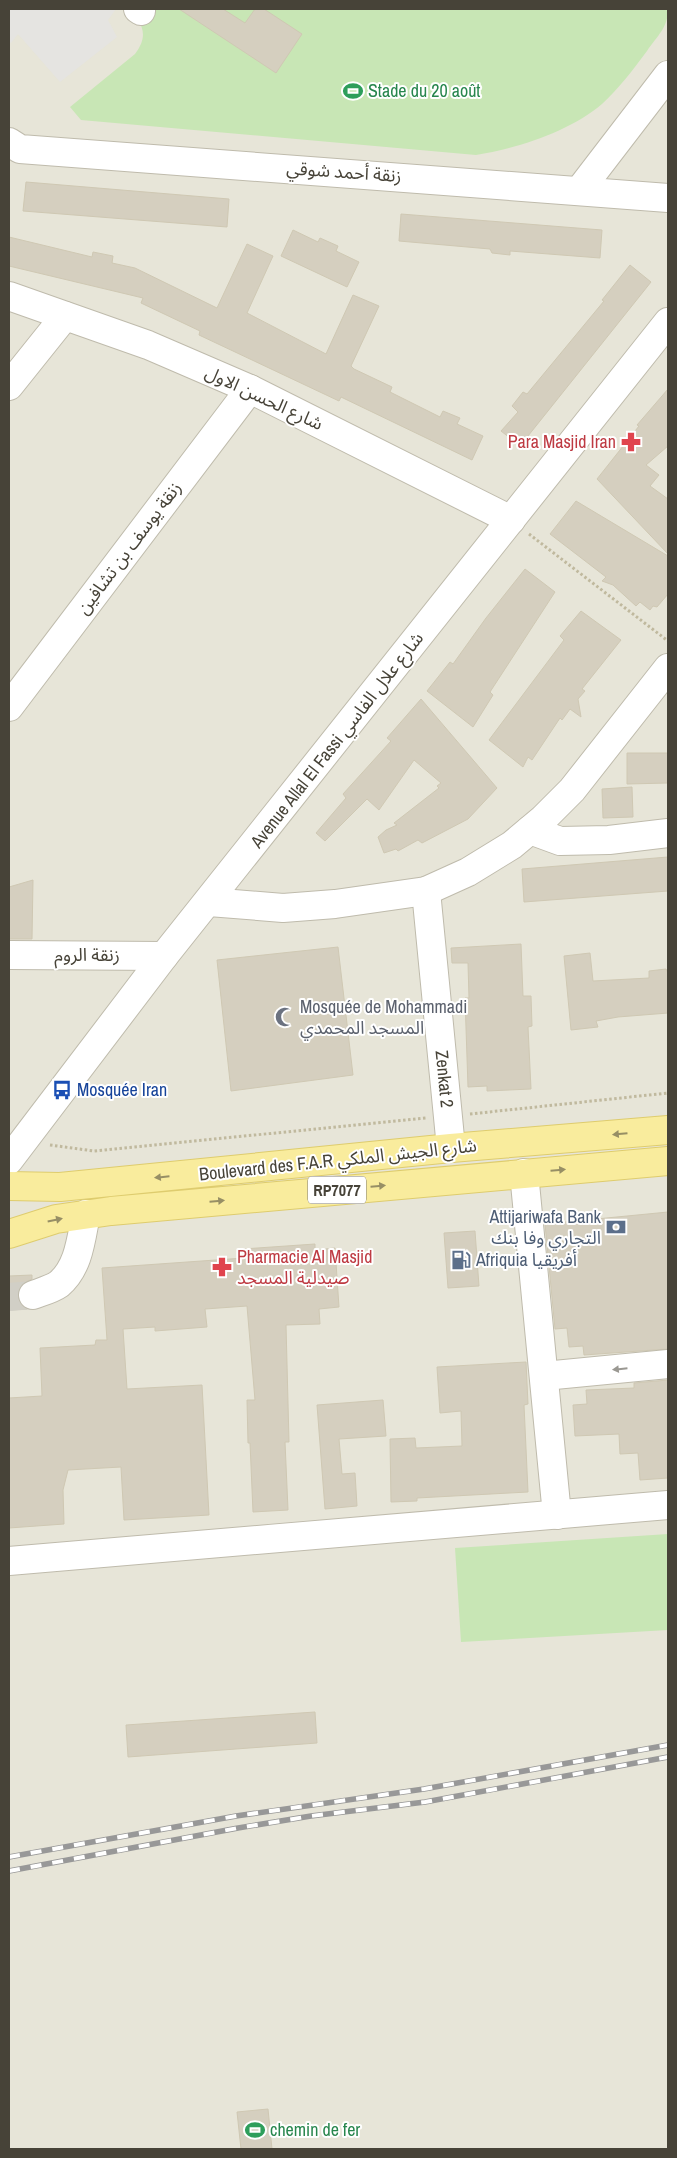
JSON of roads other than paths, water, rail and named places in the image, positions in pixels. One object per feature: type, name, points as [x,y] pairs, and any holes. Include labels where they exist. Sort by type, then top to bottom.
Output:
[{"type":"main road","name":"Boulevard des F.A.R شارع الجيش الملكي","points":[[9,1186],[60,1187],[451,1148],[668,1130]]},
{"type":"main road","name":"Boulevard des F.A.R شارع الجيش الملكي","points":[[9,1234],[56,1219],[86,1214],[668,1160]]},
{"type":"street","points":[[579,191],[668,75]]},
{"type":"street","name":"زنقة أحمد شوقي","points":[[13,151],[579,191],[662,201]]},
{"type":"street","name":"شارع الحسن الاول","points":[[9,296],[148,345],[250,389],[511,520]]},
{"type":"street","points":[[9,386],[65,316]]},
{"type":"street","name":"Avenue Allal El Fassi شارع علال الفاسي","points":[[9,1160],[164,956],[210,902],[668,322]]},
{"type":"street","name":"زنقة يوسف بن تشافين","points":[[9,707],[250,389]]},
{"type":"street","points":[[210,902],[283,908],[335,904],[426,891],[468,872],[512,845],[572,790],[668,668]]},
{"type":"street","points":[[530,830],[560,841],[609,840],[668,833]]},
{"type":"street","name":"Zenkat 2","points":[[426,891],[451,1148]]},
{"type":"street","name":"زنقة الروم","points":[[9,955],[164,956]]},
{"type":"street","points":[[524,1173],[556,1514]]},
{"type":"street","points":[[33,1295],[58,1285],[72,1269],[79,1250],[86,1214]]},
{"type":"street","points":[[544,1376],[668,1364]]},
{"type":"street","points":[[9,1561],[668,1505]]},
{"type":"tunnel","points":[[9,1297],[33,1295]]},
{"type":"railway","points":[[9,1857],[236,1816],[424,1789],[668,1745]]},
{"type":"railway","points":[[9,1871],[238,1828],[311,1816],[425,1802],[668,1757]]},
{"type":"place","name":"Stade du 20 août","points":[[353,91]]},
{"type":"place","name":"Para Masjid Iran","points":[[631,442]]},
{"type":"place","name":"Mosquée de Mohammadi المسجد المحمدي","points":[[285,1017]]},
{"type":"place","name":"Mosquée Iran","points":[[62,1090]]},
{"type":"place","name":"Attijariwafa Bank التجاري وفا بنك","points":[[616,1227]]},
{"type":"place","name":"Afriquia أفريقيا","points":[[461,1260]]},
{"type":"place","name":"Pharmacie Al Masjid صيدلية المسجد","points":[[222,1267]]},
{"type":"place","name":"chemin de fer","points":[[255,2130]]}]
